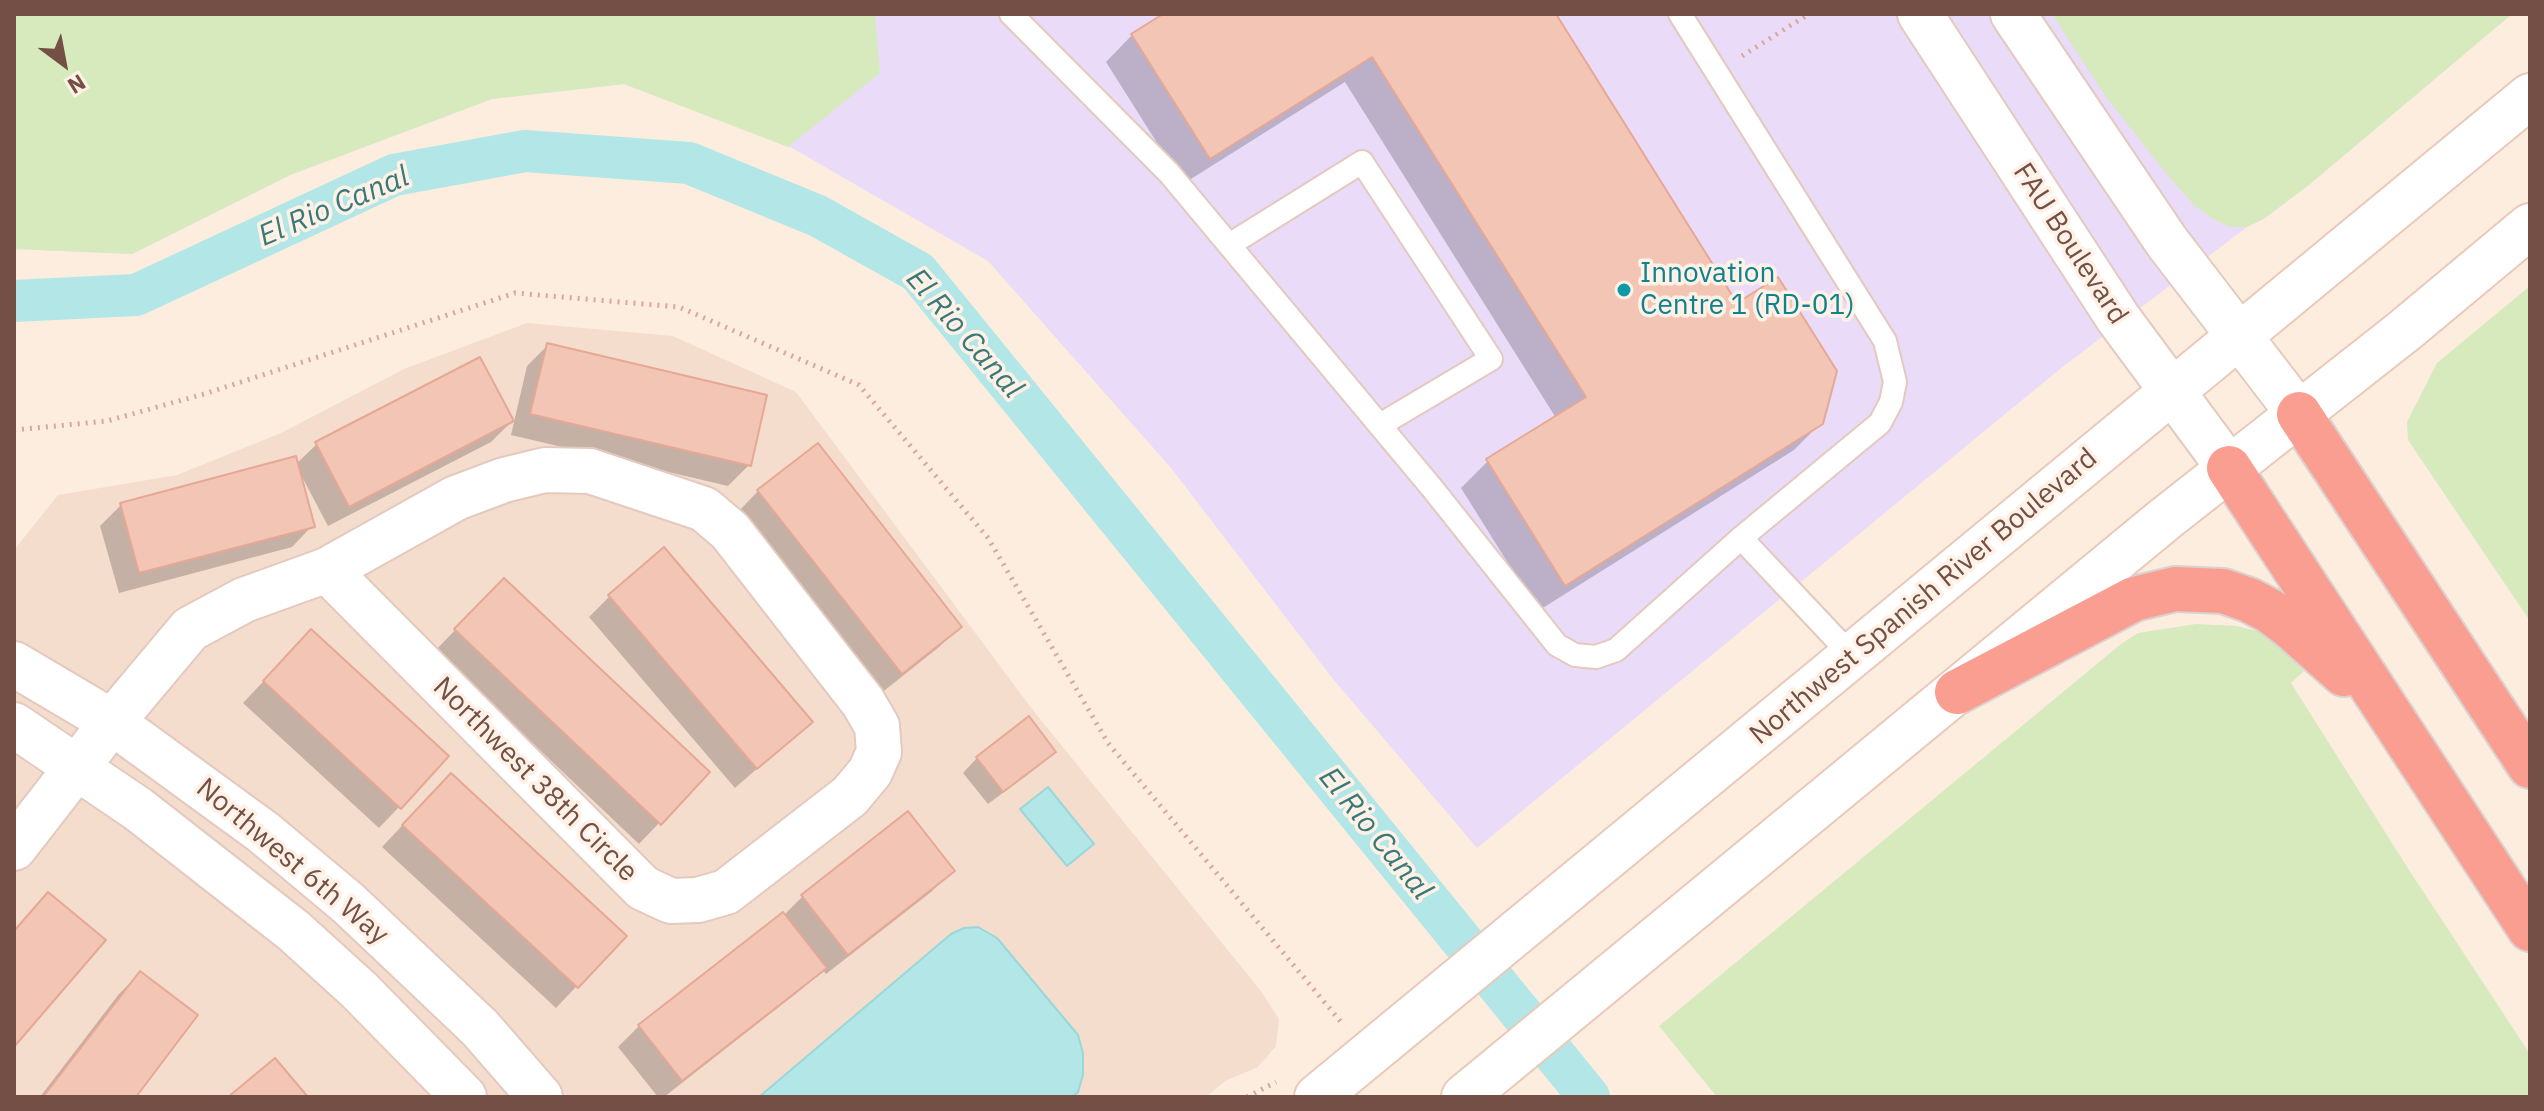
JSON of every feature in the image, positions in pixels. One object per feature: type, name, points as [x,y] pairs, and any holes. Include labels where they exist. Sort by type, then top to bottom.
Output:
[{"type":"highway","points":[[2299,414],[2530,766]]},
{"type":"highway","points":[[2229,468],[2530,929]]},
{"type":"highway","points":[[1957,692],[2134,599],[2175,589],[2199,589],[2223,591],[2270,611],[2387,713]]},
{"type":"street","name":"FAU Boulevard","points":[[1920,14],[2118,318],[2229,468]]},
{"type":"street","points":[[2013,14],[2167,242],[2299,414]]},
{"type":"street","name":"Northwest Spanish River Boulevard","points":[[1317,1097],[2530,96]]},
{"type":"street","points":[[1468,1094],[2229,468],[2404,331],[2530,226]]},
{"type":"street","name":"Northwest 38th Circle","points":[[14,848],[112,722],[190,629],[244,600],[327,570],[456,498],[504,480],[545,470],[590,471],[704,509],[730,531],[863,702],[877,726],[879,752],[870,772],[850,796],[726,892],[698,900],[671,901],[643,888],[327,570]]},
{"type":"street","name":"Northwest 6th Way","points":[[14,664],[112,722],[263,832],[348,903],[480,1028],[540,1097]]},
{"type":"street","name":"Northwest 6th Way","points":[[14,725],[138,809],[294,931],[359,990],[464,1097]]},
{"type":"lane","points":[[1022,17],[1169,173],[1380,425],[1557,645],[1575,655],[1596,657],[1616,650],[1741,538],[1880,423],[1891,402],[1895,382],[1885,341],[1680,14]]},
{"type":"lane","points":[[1229,245],[1362,162],[1491,359],[1380,425]]},
{"type":"lane","points":[[1741,538],[1852,656]]},
{"type":"path","points":[[1716,72],[1809,14]]},
{"type":"shaded area","points":[[14,14],[2512,14],[2310,184],[2265,218],[2247,227],[2060,369],[1477,848],[1333,679],[1171,468],[988,261],[785,144],[624,84],[492,99],[290,175],[132,254],[14,249]]},
{"type":"shaded area","points":[[527,323],[673,336],[796,392],[1032,709],[1261,991],[1279,1019],[1276,1046],[1258,1067],[1225,1081],[1206,1097],[14,1097],[14,550],[58,495],[177,475],[281,433],[404,369]]},
{"type":"green space","points":[[14,14],[875,14],[880,73],[788,147],[624,84],[492,99],[290,175],[132,254],[14,249]]},
{"type":"green space","points":[[2052,14],[2512,14],[2310,184],[2265,218],[2247,227],[2230,227],[2195,206],[2170,178],[2106,97]]},
{"type":"green space","points":[[2530,286],[2530,621],[2408,440],[2407,422],[2437,363]]},
{"type":"green space","points":[[2196,624],[2236,626],[2261,632],[2279,644],[2304,671],[2291,683],[2530,1054],[2530,1097],[1717,1097],[1659,1026],[2121,644],[2138,633]]},
{"type":"water","points":[[1048,787],[1094,844],[1067,866],[1020,809]]},
{"type":"water","points":[[978,927],[997,938],[1078,1035],[1083,1053],[1083,1075],[1078,1092],[1072,1097],[759,1097],[951,934],[964,928]]},
{"type":"building","name":"Innovation Centre 1 (RD-01)","points":[[1163,14],[1556,14],[1737,303],[1778,277],[1837,371],[1823,424],[1565,586],[1486,459],[1586,397],[1372,57],[1210,159],[1131,34]]},
{"type":"building","points":[[547,343],[767,395],[751,466],[530,414]]},
{"type":"building","points":[[480,357],[514,421],[349,507],[315,442]]},
{"type":"building","points":[[818,443],[962,627],[902,674],[757,490]]},
{"type":"building","points":[[296,456],[315,527],[139,573],[120,503]]},
{"type":"building","points":[[664,547],[813,722],[757,769],[608,595]]},
{"type":"building","points":[[504,578],[710,772],[661,825],[454,629]]},
{"type":"building","points":[[311,629],[449,756],[401,809],[263,681]]},
{"type":"building","points":[[1029,716],[1056,752],[1003,792],[976,757]]},
{"type":"building","points":[[451,773],[627,936],[578,988],[402,825]]},
{"type":"building","points":[[908,811],[955,871],[848,955],[801,895]]},
{"type":"building","points":[[48,892],[106,940],[14,1047],[14,931]]},
{"type":"building","points":[[783,912],[827,968],[682,1081],[638,1025]]},
{"type":"building","points":[[140,971],[198,1015],[136,1097],[43,1097]]},
{"type":"building","points":[[275,1058],[308,1097],[228,1097]]},
{"type":"waterway","name":"El Rio Canal","points":[[14,301],[136,295],[394,175],[525,151],[689,163],[818,216],[918,272],[1589,1097]]},
{"type":"place","name":"Innovation Centre 1 (RD-01)","points":[[1624,290]]}]
